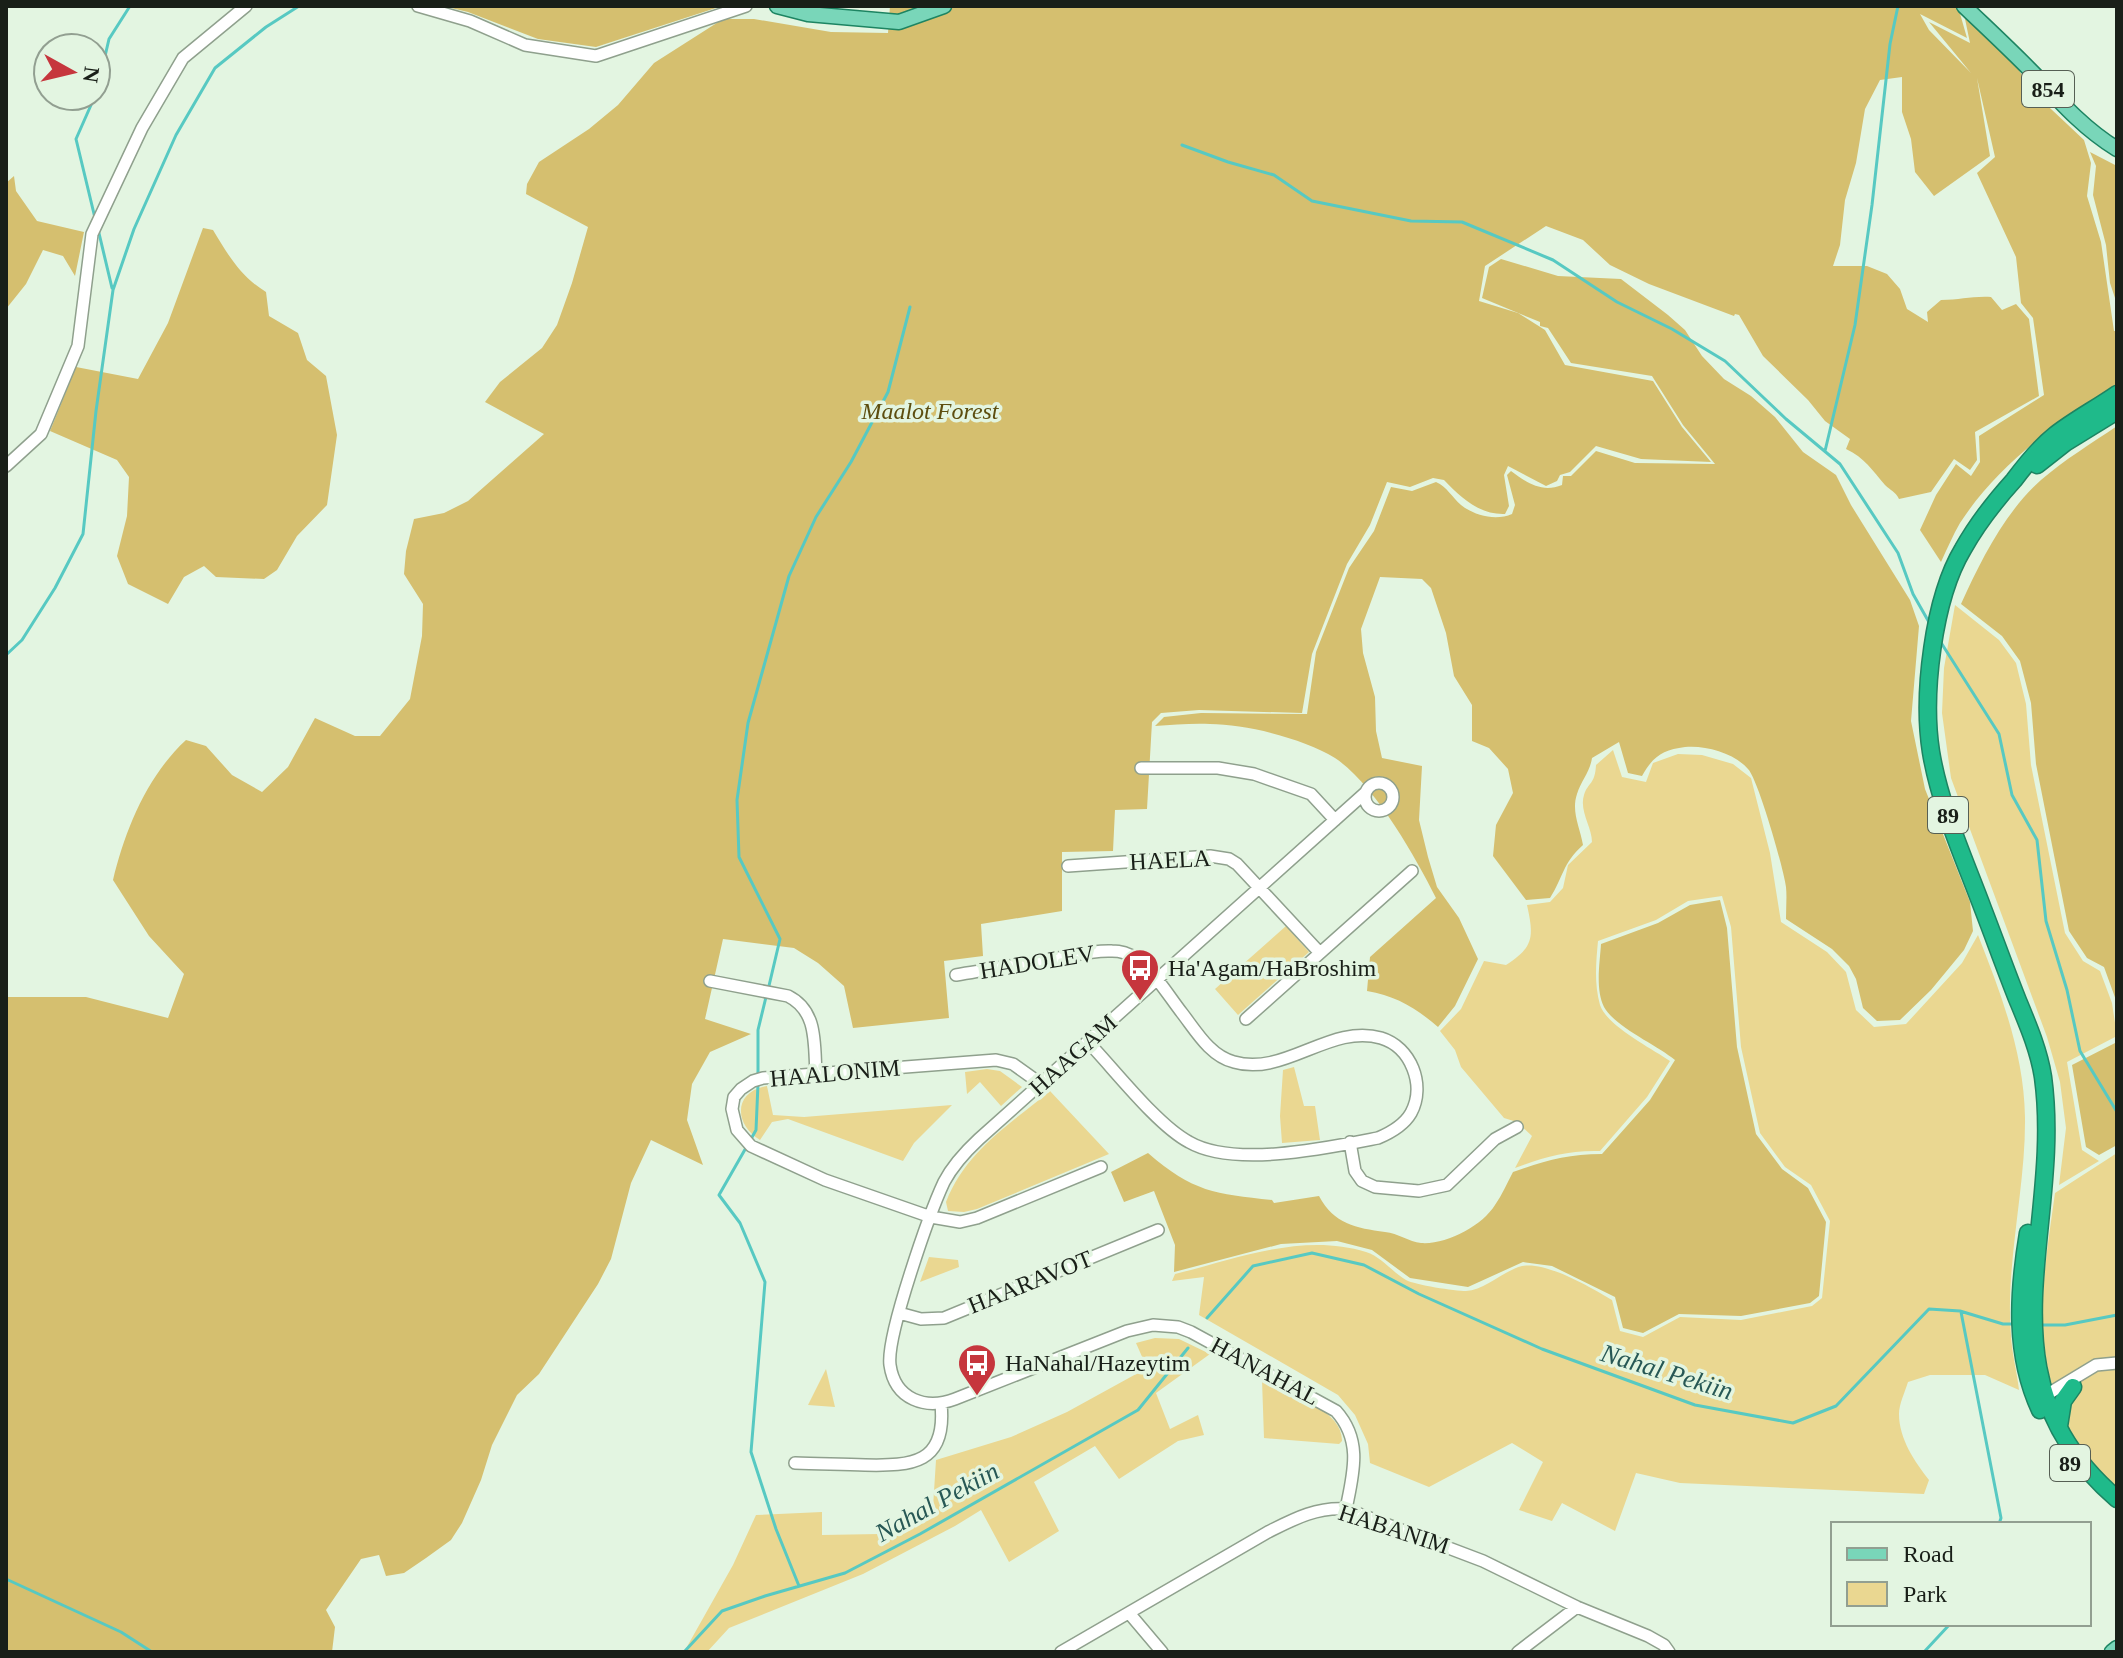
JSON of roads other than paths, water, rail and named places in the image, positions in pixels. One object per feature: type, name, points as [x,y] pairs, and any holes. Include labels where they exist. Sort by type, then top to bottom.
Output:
[{"type":"highway","name":"89","points":[[2117,394],[2055,435],[1992,506],[1961,550],[1944,595],[1934,639],[1929,686],[1931,751],[1947,813],[2032,1036],[2043,1075],[2046,1172],[2035,1259],[2032,1315],[2043,1400],[2064,1455],[2117,1512]]},
{"type":"highway","name":"89","points":[[1992,506],[2065,443],[2117,411]]},
{"type":"highway","name":"89","points":[[2046,1125],[2024,1259],[2019,1318],[2027,1376],[2093,1477],[2117,1499]]},
{"type":"highway","points":[[2040,1375],[2046,1382],[2067,1386],[2059,1427]]},
{"type":"main road","points":[[777,6],[808,14],[899,22],[944,6]]},
{"type":"main road","name":"854","points":[[1962,6],[2061,104],[2117,149]]},
{"type":"main road","points":[[2112,1652],[2117,1648]]},
{"type":"street","points":[[6,466],[41,434],[78,346],[92,234],[142,128],[183,58],[246,6]]},
{"type":"street","points":[[418,6],[470,21],[525,45],[596,56],[746,6]]},
{"type":"street","points":[[1141,768],[1218,768],[1254,774],[1311,794],[1335,820]]},
{"type":"street","points":[[1346,809],[1358,806],[1371,809],[1385,809],[1391,803],[1392,794],[1387,786],[1379,783],[1371,785],[1365,793],[1371,809]]},
{"type":"street","name":"HAAGAM","points":[[899,1313],[931,1217],[953,1166],[1365,793]]},
{"type":"street","name":"HAELA","points":[[1068,866],[1221,857],[1237,864],[1320,953]]},
{"type":"street","points":[[1246,1019],[1412,871]]},
{"type":"street","name":"HADOLEV","points":[[956,975],[1113,951],[1134,957],[1157,980],[1208,1046],[1226,1060],[1248,1065],[1269,1063],[1339,1040],[1362,1036],[1381,1038],[1407,1055],[1416,1076],[1417,1089],[1411,1113],[1387,1134],[1257,1155],[1235,1155],[1204,1149],[1168,1127],[1088,1042]]},
{"type":"street","points":[[710,981],[788,996],[798,1001],[813,1024],[816,1074]]},
{"type":"street","name":"HAALONIM","points":[[1041,1084],[1013,1064],[996,1060],[763,1078],[753,1081],[734,1097],[733,1121],[742,1138],[751,1146],[814,1176],[931,1217],[960,1222],[977,1218],[1101,1167]]},
{"type":"street","points":[[1350,1142],[1355,1171],[1362,1181],[1375,1187],[1419,1191],[1447,1185],[1495,1139],[1517,1127]]},
{"type":"street","name":"HAARAVOT","points":[[899,1313],[921,1319],[944,1318],[1158,1230]]},
{"type":"street","points":[[795,1463],[898,1465],[916,1462],[926,1456],[938,1439],[941,1404],[928,1405],[916,1400],[900,1389],[893,1378],[890,1355],[899,1313]]},
{"type":"street","name":"HANAHAL","points":[[941,1404],[1127,1331],[1153,1325],[1178,1327],[1205,1338],[1336,1411],[1348,1430],[1355,1452],[1346,1509]]},
{"type":"street","points":[[2043,1400],[2096,1365],[2117,1363]]},
{"type":"street","name":"HABANIM","points":[[1061,1652],[1215,1561],[1297,1517],[1328,1508],[1346,1509],[1483,1561],[1577,1607],[1648,1636],[1664,1645],[1669,1652]]},
{"type":"street","points":[[1518,1652],[1577,1607]]},
{"type":"street","points":[[1129,1613],[1162,1652]]},
{"type":"waterway","points":[[112,34],[130,6]]},
{"type":"waterway","points":[[6,655],[22,640],[55,588],[83,534],[113,290],[134,229],[176,135],[215,68],[266,27],[299,6]]},
{"type":"waterway","points":[[1825,451],[1855,325],[1890,44],[1898,6]]},
{"type":"waterway","points":[[88,112],[76,139],[95,218]]},
{"type":"waterway","points":[[1182,145],[1274,175],[1312,201],[1411,221],[1462,222],[1553,260],[1617,302],[1672,329],[1725,361],[1786,419],[1840,464],[1898,553],[1913,594],[1930,624]]},
{"type":"waterway","points":[[98,229],[112,288]]},
{"type":"waterway","points":[[768,990],[780,939],[739,857],[737,800],[748,723],[789,576],[816,517],[851,462],[888,392],[910,307]]},
{"type":"waterway","points":[[1940,641],[1999,734],[2012,795],[2037,840],[2046,921],[2067,990],[2080,1051],[2117,1112]]},
{"type":"waterway","points":[[758,1077],[758,1030],[766,997]]},
{"type":"waterway","points":[[751,1139],[756,1130],[758,1084]]},
{"type":"waterway","points":[[747,1146],[719,1195],[740,1223],[765,1282],[751,1452],[776,1529],[799,1586]]},
{"type":"waterway","name":"Nahal Pekiin","points":[[1207,1318],[1253,1266],[1312,1253],[1364,1265],[1419,1294],[1542,1349],[1695,1405],[1793,1423],[1836,1406],[1929,1309],[1960,1311],[2003,1324],[2016,1324]]},
{"type":"waterway","points":[[1961,1312],[2000,1522]]},
{"type":"waterway","name":"Nahal Pekiin","points":[[2039,1325],[2065,1325],[2117,1315]]},
{"type":"waterway","name":"Nahal Pekiin","points":[[684,1652],[722,1611],[845,1573],[1138,1410],[1188,1348]]},
{"type":"waterway","points":[[6,1579],[121,1632],[152,1652]]},
{"type":"waterway","points":[[1924,1652],[1948,1626]]},
{"type":"place","name":"Ha'Agam/HaBroshim","points":[[1140,1002]]},
{"type":"place","name":"HaNahal/Hazeytim","points":[[977,1397]]},
{"type":"park label","name":"Maalot Forest","points":[[930,411]]}]
